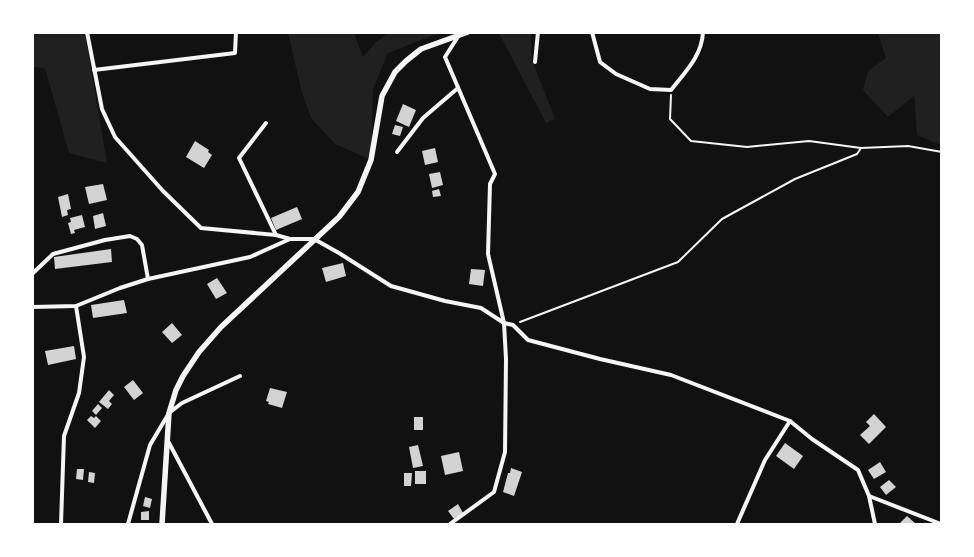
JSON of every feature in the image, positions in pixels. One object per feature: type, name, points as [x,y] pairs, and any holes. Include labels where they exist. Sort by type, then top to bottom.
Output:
[{"type":"main road","points":[[162,524],[169,413],[176,390],[183,376],[199,352],[233,315],[339,217],[358,192],[370,160],[382,96],[395,72],[421,49],[468,32]]},
{"type":"street","points":[[87,32],[102,109],[115,137],[163,191],[201,228],[290,239],[314,239],[391,286],[445,301],[480,308],[513,325],[528,340],[672,375],[790,421],[812,439],[858,470],[869,496],[875,524]]},
{"type":"street","points":[[94,70],[235,53],[236,32]]},
{"type":"street","points":[[536,62],[538,32]]},
{"type":"street","points":[[592,32],[600,62],[616,74],[650,89],[671,90],[697,57],[702,42],[702,32]]},
{"type":"street","points":[[450,524],[494,492],[505,452],[506,358],[504,322],[488,254],[490,184],[495,174],[445,57],[459,35]]},
{"type":"street","points":[[397,152],[423,118],[458,88]]},
{"type":"street","points":[[266,123],[239,158],[276,236]]},
{"type":"street","points":[[32,274],[53,254],[106,240],[130,236],[137,239],[142,245],[148,280]]},
{"type":"street","points":[[32,307],[76,306],[120,288],[148,280],[250,257],[290,239]]},
{"type":"street","points":[[61,524],[64,436],[79,394],[84,357],[76,306]]},
{"type":"street","points":[[128,524],[150,445],[169,413],[182,402],[240,376]]},
{"type":"street","points":[[737,524],[765,460],[790,421]]},
{"type":"street","points":[[167,439],[212,524]]},
{"type":"street","points":[[869,496],[941,524]]},
{"type":"path","points":[[671,90],[670,119],[690,141],[747,147],[809,141],[861,148],[908,146],[942,152]]},
{"type":"path","points":[[513,325],[678,262],[722,219],[795,179],[857,154],[861,148]]},
{"type":"shaded area","points":[[32,33],[85,33],[107,163],[69,153],[45,68],[33,67]]},
{"type":"shaded area","points":[[288,33],[354,33],[363,57],[375,43],[388,33],[439,33],[388,53],[373,89],[371,160],[335,144],[311,118],[301,89]]},
{"type":"shaded area","points":[[499,33],[531,33],[532,60],[555,119],[546,123]]},
{"type":"shaded area","points":[[878,33],[941,33],[941,145],[917,135],[914,96],[888,117],[863,90],[868,71],[886,58]]},
{"type":"building","points":[[403,104],[416,110],[409,127],[396,121]]},
{"type":"building","points":[[395,125],[403,127],[400,136],[392,134]]},
{"type":"building","points":[[195,141],[209,150],[208,152],[212,155],[204,168],[186,157]]},
{"type":"building","points":[[435,148],[438,162],[425,165],[422,151]]},
{"type":"building","points":[[440,172],[443,185],[432,188],[429,174]]},
{"type":"building","points":[[103,184],[107,200],[89,204],[85,187]]},
{"type":"building","points":[[439,189],[441,196],[433,197],[432,191]]},
{"type":"building","points":[[68,194],[71,209],[67,210],[68,215],[62,217],[58,197]]},
{"type":"building","points":[[297,207],[302,219],[276,230],[271,218]]},
{"type":"building","points":[[103,213],[106,226],[95,229],[93,216]]},
{"type":"building","points":[[82,215],[85,227],[74,230],[75,233],[71,234],[68,223],[71,222],[70,218]]},
{"type":"building","points":[[111,249],[112,262],[55,269],[54,257]]},
{"type":"building","points":[[343,263],[346,276],[326,282],[322,268]]},
{"type":"building","points":[[471,269],[485,270],[483,286],[469,284]]},
{"type":"building","points":[[217,278],[227,293],[216,299],[207,284]]},
{"type":"building","points":[[124,300],[127,313],[93,318],[91,305]]},
{"type":"building","points":[[172,323],[182,335],[172,343],[162,332]]},
{"type":"building","points":[[74,346],[76,359],[48,365],[45,351]]},
{"type":"building","points":[[133,380],[143,393],[134,400],[124,387]]},
{"type":"building","points":[[270,388],[287,392],[282,408],[268,404],[269,402],[266,401]]},
{"type":"building","points":[[109,390],[114,395],[109,401],[112,404],[108,409],[99,402]]},
{"type":"building","points":[[98,404],[102,408],[96,415],[92,411]]},
{"type":"building","points":[[874,414],[886,427],[869,444],[860,435],[870,426],[866,422]]},
{"type":"building","points":[[91,416],[94,418],[96,416],[101,421],[95,428],[87,420]]},
{"type":"building","points":[[414,417],[423,417],[423,430],[414,430]]},
{"type":"building","points":[[785,443],[803,456],[794,469],[776,456]]},
{"type":"building","points":[[418,445],[423,466],[413,468],[409,447]]},
{"type":"building","points":[[459,452],[463,471],[445,475],[441,456]]},
{"type":"building","points":[[880,462],[886,472],[874,479],[868,470]]},
{"type":"building","points":[[511,468],[522,472],[514,496],[503,492]]},
{"type":"building","points":[[77,469],[84,469],[83,480],[76,479]]},
{"type":"building","points":[[415,471],[426,471],[426,484],[415,484]]},
{"type":"building","points":[[89,472],[95,473],[94,483],[88,482]]},
{"type":"building","points":[[404,473],[412,473],[411,486],[404,486]]},
{"type":"building","points":[[889,480],[896,487],[886,495],[880,487]]},
{"type":"building","points":[[145,497],[152,499],[150,508],[143,506]]},
{"type":"building","points":[[458,504],[463,513],[454,519],[448,511]]},
{"type":"building","points":[[149,511],[149,520],[141,520],[141,512]]},
{"type":"building","points":[[907,516],[916,524],[899,524]]}]
